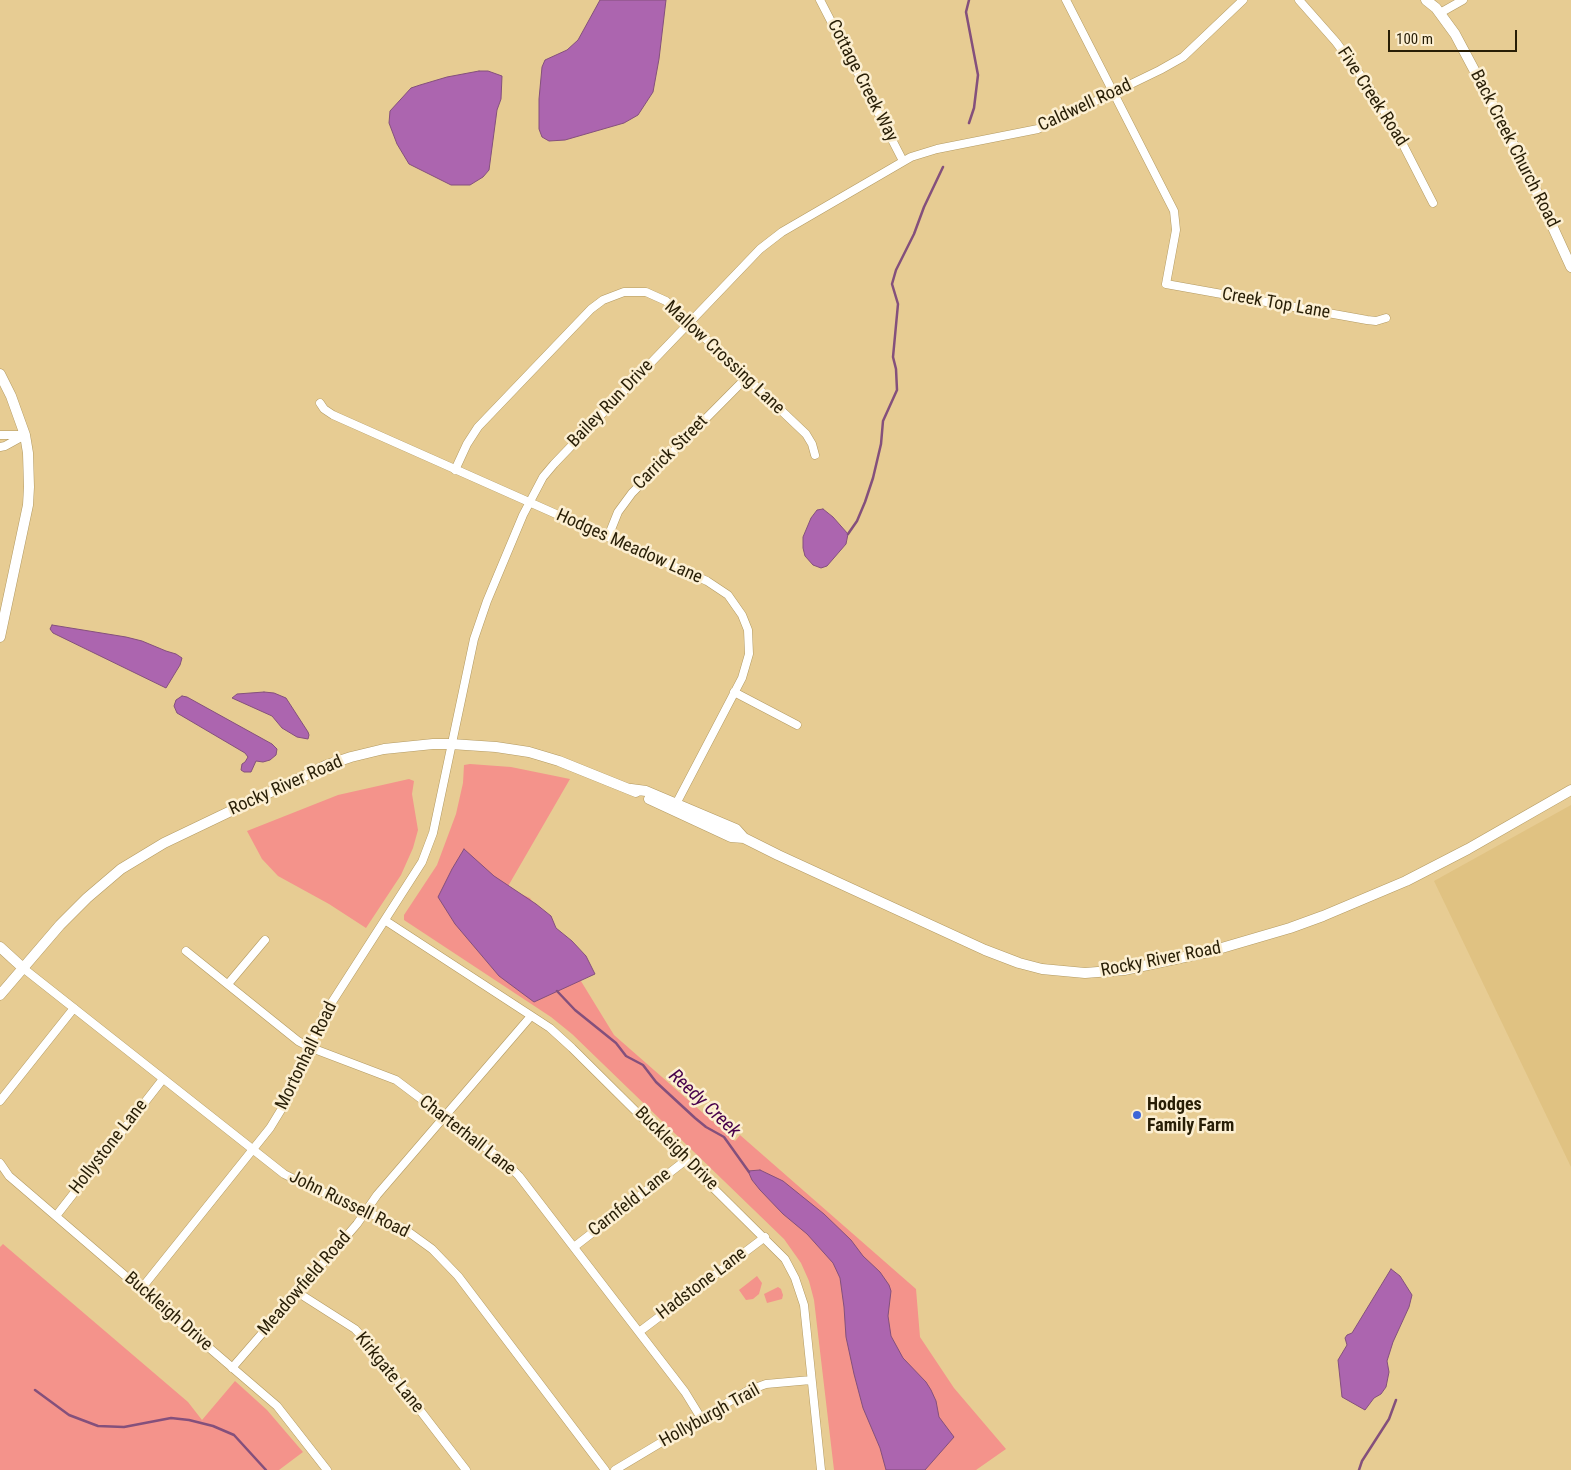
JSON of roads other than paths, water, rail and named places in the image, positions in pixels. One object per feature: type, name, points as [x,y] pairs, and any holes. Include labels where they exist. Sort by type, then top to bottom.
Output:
[{"type":"street","name":"Cottage Creek Way","points":[[820,0],[903,161]]},
{"type":"street","points":[[1066,0],[1114,93]]},
{"type":"street","name":"Caldwell Road","points":[[903,161],[937,149],[1038,129],[1176,62],[1243,0]]},
{"type":"street","name":"Five Creek Road","points":[[1299,0],[1336,42],[1367,84],[1399,136],[1433,203]]},
{"type":"street","name":"Back Creek Church Road","points":[[1426,0],[1437,7],[1463,50],[1528,173],[1571,267]]},
{"type":"street","points":[[1437,7],[1463,0]]},
{"type":"street","name":"Creek Top Lane","points":[[1114,93],[1174,211],[1176,230],[1166,284],[1367,320],[1376,321],[1386,318]]},
{"type":"street","name":"Bailey Run Drive","points":[[451,744],[474,640],[487,601],[523,515],[543,477],[760,249],[782,232],[903,161]]},
{"type":"street","name":"Mallow Crossing Lane","points":[[455,470],[467,444],[478,427],[591,309],[603,300],[624,292],[646,292],[666,301],[806,434],[812,444],[815,455]]},
{"type":"street","points":[[0,374],[11,396],[25,435],[28,453],[28,505],[0,636]]},
{"type":"street","name":"Carrick Street","points":[[608,537],[618,512],[632,492],[747,377]]},
{"type":"street","name":"Hodges Meadow Lane","points":[[320,403],[332,416],[708,581],[728,595],[742,615],[748,630],[749,654],[742,678],[676,804]]},
{"type":"street","points":[[0,435],[25,435]]},
{"type":"street","points":[[0,447],[25,435]]},
{"type":"street","points":[[734,692],[797,725]]},
{"type":"street","name":"Rocky River Road","points":[[0,996],[60,924],[104,882],[142,855],[327,765],[384,749],[451,744],[477,745],[529,752],[559,761],[631,789],[642,796],[731,837],[744,838]]},
{"type":"street","name":"Mortonhall Road","points":[[140,1289],[270,1128],[281,1110],[325,1013],[386,921],[422,862],[433,833],[451,744]]},
{"type":"street","name":"Rocky River Road","points":[[631,789],[646,790],[736,829],[744,838],[778,855],[985,950],[1042,970],[1089,974],[1124,970],[1208,952],[1290,928],[1323,916],[1406,881],[1468,849],[1571,790]]},
{"type":"street","name":"Buckleigh Drive","points":[[386,921],[550,1028],[785,1258],[795,1278],[804,1305],[821,1470]]},
{"type":"street","points":[[228,984],[265,940]]},
{"type":"street","name":"John Russell Road","points":[[0,948],[284,1174],[403,1228],[432,1249],[458,1276],[605,1470]]},
{"type":"street","name":"Charterhall Lane","points":[[186,951],[298,1041],[396,1080],[494,1153],[519,1176],[685,1392],[701,1418]]},
{"type":"street","points":[[0,1101],[74,1008]]},
{"type":"street","name":"Meadowfield Road","points":[[232,1368],[531,1016]]},
{"type":"street","name":"Hollystone Lane","points":[[56,1216],[163,1079]]},
{"type":"street","name":"Carnfeld Lane","points":[[574,1247],[686,1160]]},
{"type":"street","name":"Buckleigh Drive","points":[[0,1163],[9,1176],[277,1406],[327,1470]]},
{"type":"street","name":"Hadstone Lane","points":[[639,1332],[764,1237]]},
{"type":"street","name":"Kirkgate Lane","points":[[297,1292],[355,1329],[369,1344],[466,1470]]},
{"type":"street","name":"Hollyburgh Trail","points":[[614,1470],[747,1391],[766,1384],[811,1380]]},
{"type":"waterway","points":[[969,0],[966,12],[978,75],[974,108],[969,123]]},
{"type":"waterway","points":[[848,534],[857,521],[865,502],[881,444],[883,421],[897,390],[896,369],[893,357],[898,304],[892,284],[896,270],[943,167]]},
{"type":"waterway","name":"Reedy Creek","points":[[557,991],[575,1010],[616,1043],[626,1056],[643,1065],[656,1082],[695,1118],[724,1137],[749,1172]]},
{"type":"waterway","points":[[35,1390],[69,1415],[98,1426],[124,1427],[171,1418],[213,1426],[234,1435],[266,1470]]},
{"type":"waterway","points":[[1359,1470],[1362,1461],[1389,1419],[1396,1400]]},
{"type":"place","name":"Hodges Family Farm","points":[[1137,1115]]}]
